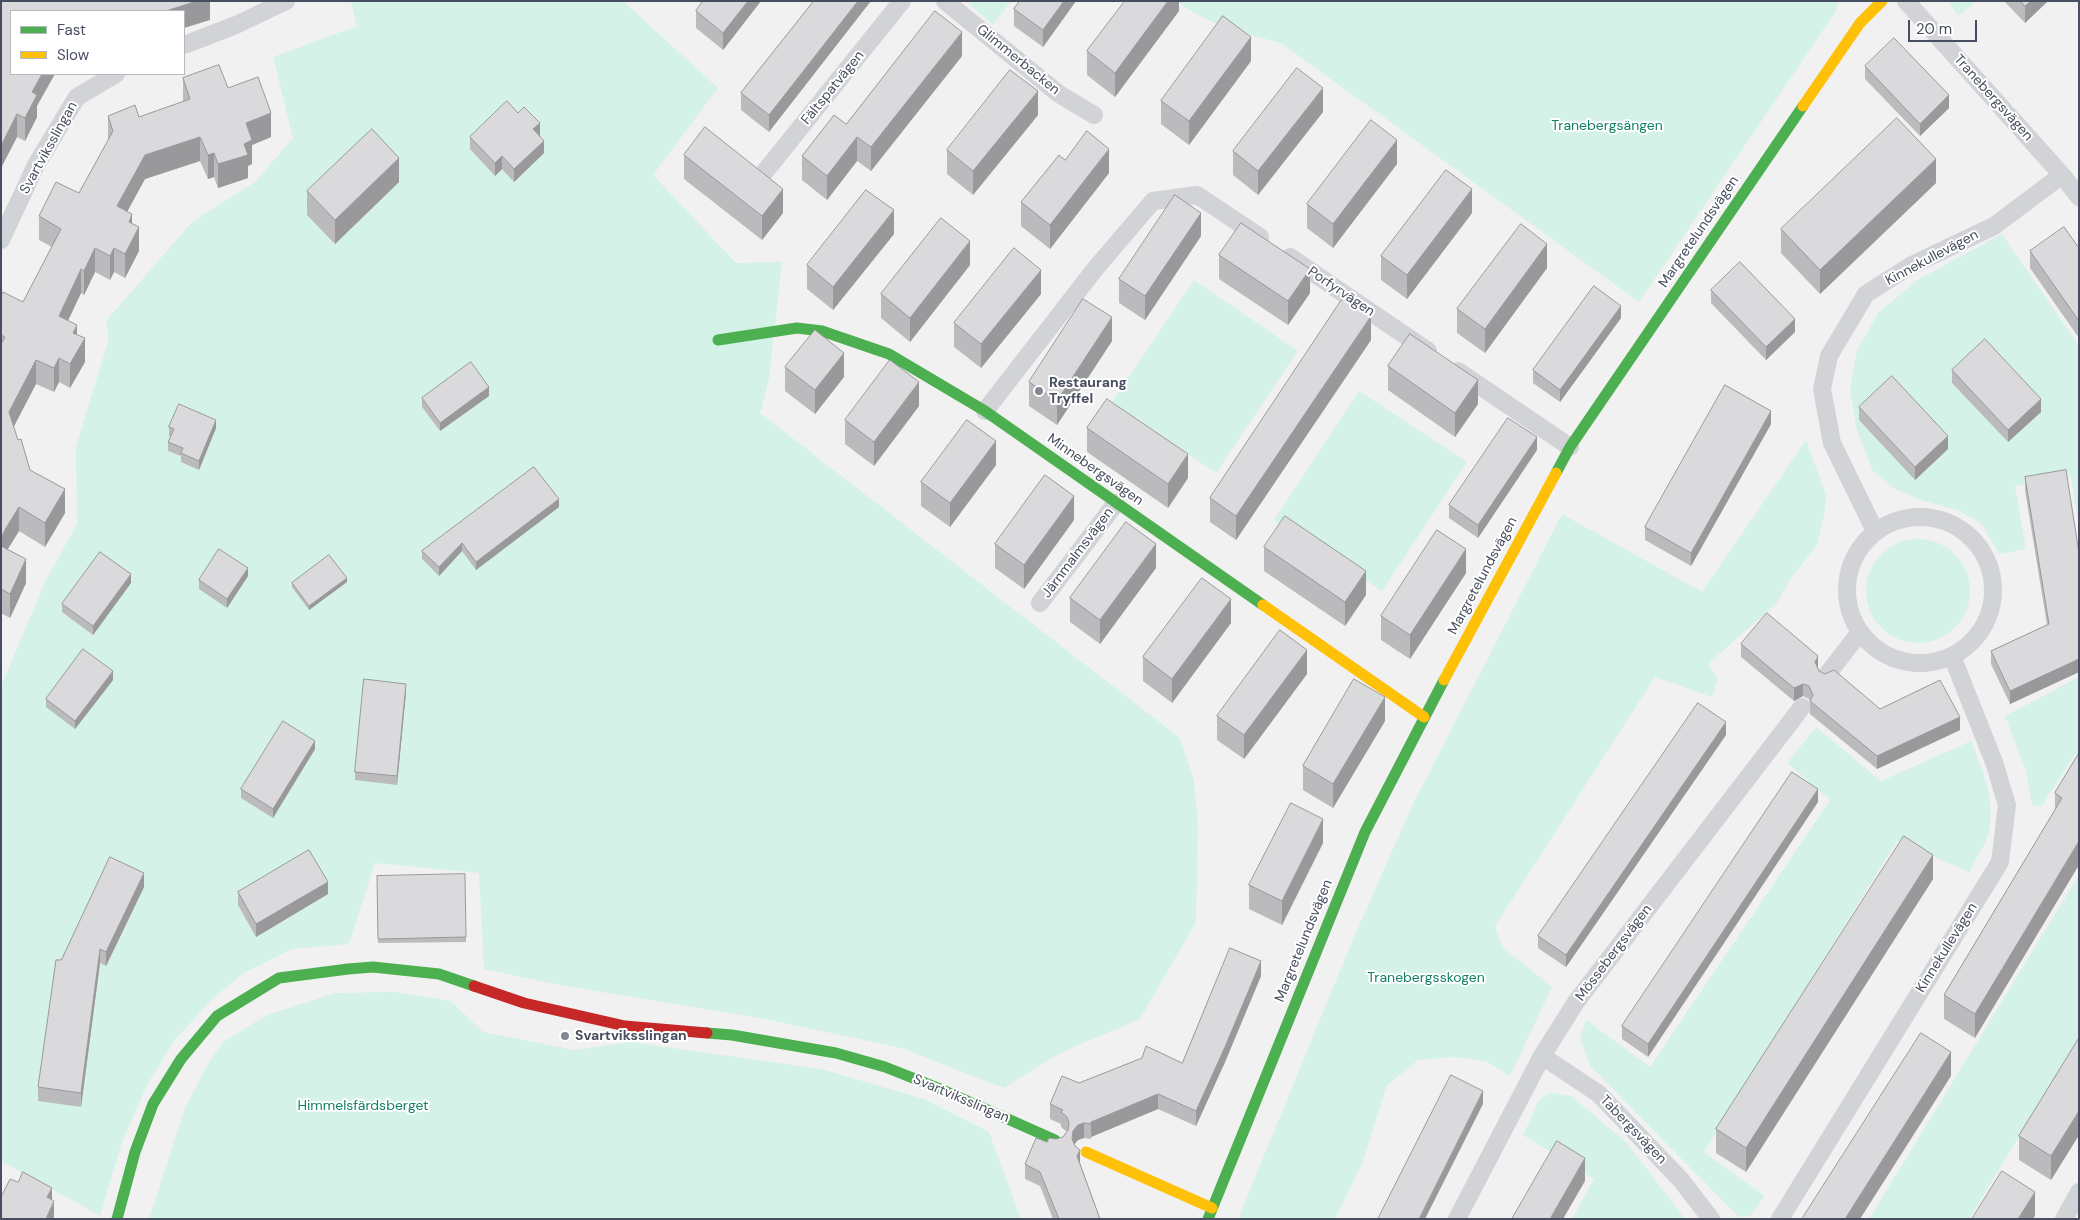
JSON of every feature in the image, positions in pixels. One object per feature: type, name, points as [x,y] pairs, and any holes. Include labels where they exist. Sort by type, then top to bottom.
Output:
[{"type":"street","points":[[185,45],[286,1]]},
{"type":"street","name":"Fältspatvägen","points":[[764,174],[902,1]]},
{"type":"street","name":"Glimmerbacken","points":[[945,1],[1059,94],[1094,114]]},
{"type":"street","name":"Margretelundsvägen","points":[[1210,1213],[1365,832],[1424,718],[1570,447],[1860,23],[1882,1]]},
{"type":"street","name":"Tranebergsvägen","points":[[1906,1],[2062,175],[2079,197]]},
{"type":"street","name":"Svartviksslingan","points":[[1,240],[36,165],[77,97],[114,75]]},
{"type":"street","name":"Kinnekullevägen","points":[[1875,531],[1832,443],[1822,389],[1829,356],[1866,294],[1910,266],[1994,226],[2062,175]]},
{"type":"street","name":"Porfyrvägen","points":[[985,411],[1095,269],[1153,201],[1198,195],[1570,447]]},
{"type":"street","name":"Minnebergsvägen","points":[[718,340],[797,328],[822,331],[889,354],[985,411],[1424,718]]},
{"type":"street","name":"Järnmalmsvägen","points":[[1040,603],[1116,503]]},
{"type":"street","points":[[1917,516],[1940,518],[1961,528],[1978,543],[1989,563],[1994,585],[1992,607],[1984,627],[1971,644],[1952,656],[1933,663],[1912,663],[1892,658],[1874,648],[1860,632],[1850,612],[1846,590],[1850,568],[1856,554],[1875,531],[1895,520],[1917,516]]},
{"type":"street","points":[[1826,676],[1860,632]]},
{"type":"street","name":"Kinnekullevägen","points":[[1780,1219],[2000,862],[2007,805],[1994,762],[1952,656]]},
{"type":"street","name":"Mössebergsvägen","points":[[1457,1219],[1542,1056],[1576,1002],[1802,707]]},
{"type":"street","name":"Svartviksslingan","points":[[116,1219],[135,1152],[154,1104],[181,1059],[217,1016],[279,978],[348,969],[373,967],[439,974],[524,1002],[625,1026],[732,1036],[836,1053],[885,1067],[938,1088],[1055,1140]]},
{"type":"street","name":"Tabergsvägen","points":[[1542,1056],[1599,1094],[1681,1180],[1711,1219]]},
{"type":"street","points":[[1086,1152],[1210,1213]]},
{"type":"street","points":[[2064,1219],[2079,1192]]},
{"type":"green space","points":[[351,1],[623,1],[718,88],[653,175],[736,263],[782,262],[769,379],[760,413],[1180,738],[1194,781],[1198,824],[1196,922],[1140,1019],[1060,1053],[1004,1088],[901,1048],[765,1019],[559,985],[484,969],[479,873],[375,863],[349,944],[292,949],[242,974],[210,1001],[175,1040],[148,1083],[122,1142],[100,1216],[3,1162],[1,1159],[1,686],[45,582],[77,524],[76,447],[109,338],[106,321],[192,222],[255,182],[293,138],[273,57],[357,26]]},
{"type":"green space","points":[[966,1],[1011,1],[993,25]]},
{"type":"green space","name":"Tranebergsängen","points":[[1177,1],[1838,1],[1836,11],[1639,302],[1281,43],[1240,32],[1213,22]]},
{"type":"green space","points":[[1948,1],[1977,1],[1958,16]]},
{"type":"green space","points":[[2002,234],[2079,346],[2079,525],[2070,474],[2015,486],[2026,549],[1999,554],[1982,524],[1960,511],[1924,501],[1895,489],[1873,471],[1857,431],[1850,389],[1857,350],[1879,312],[1919,279]]},
{"type":"green space","points":[[1194,280],[1298,351],[1216,473],[1112,402]]},
{"type":"green space","points":[[1359,391],[1467,462],[1382,591],[1274,520]]},
{"type":"green space","name":"Tranebergsskogen","points":[[1806,440],[1826,495],[1825,512],[1817,545],[1792,577],[1776,604],[1708,664],[1718,679],[1712,697],[1655,677],[1495,926],[1502,947],[1552,987],[1510,1076],[1486,1061],[1455,1057],[1418,1060],[1387,1085],[1362,1164],[1335,1219],[1238,1219],[1351,944],[1413,804],[1562,514],[1702,592]]},
{"type":"green space","points":[[1918,539],[1938,543],[1955,554],[1966,571],[1970,591],[1966,611],[1955,628],[1938,639],[1918,643],[1898,639],[1881,628],[1870,611],[1866,591],[1870,571],[1881,554],[1898,543]]},
{"type":"green space","points":[[2079,677],[2079,755],[2075,754],[2041,807],[2032,805],[2026,771],[2005,716]]},
{"type":"green space","points":[[1816,727],[1881,781],[1971,741],[1988,790],[1991,816],[1990,828],[1986,841],[1969,872],[1897,841],[1704,1152],[1765,1196],[1750,1216],[1739,1217],[1590,1066],[1580,1038],[1586,1020],[1650,1067],[1830,800],[1787,763]]},
{"type":"green space","points":[[2079,875],[2079,1038],[1969,1219],[1869,1219]]},
{"type":"green space","name":"Himmelsfärdsberget","points":[[395,992],[451,1001],[483,1032],[574,1050],[630,1042],[821,1069],[924,1099],[989,1132],[1021,1219],[149,1219],[185,1108],[206,1067],[223,1042],[267,1015],[335,993]]},
{"type":"green space","points":[[1551,1093],[1571,1096],[1626,1142],[1685,1219],[1572,1219],[1594,1179],[1523,1135],[1540,1099]]},
{"type":"building","points":[[1,1],[197,1],[169,10],[10,10],[10,75],[41,75],[32,92],[37,95],[25,118],[17,114],[1,146]]},
{"type":"building","points":[[703,1],[748,1],[723,33],[696,11]]},
{"type":"building","points":[[814,1],[858,1],[769,115],[741,93]]},
{"type":"building","points":[[1020,1],[1064,1],[1043,30],[1014,9]]},
{"type":"building","points":[[1125,1],[1168,1],[1115,73],[1087,51]]},
{"type":"building","points":[[2021,1],[2031,1],[2025,6]]},
{"type":"building","points":[[935,11],[962,32],[871,147],[857,137],[827,176],[802,156],[834,115],[846,124]]},
{"type":"building","points":[[1223,16],[1251,37],[1189,121],[1161,101]]},
{"type":"building","points":[[1894,38],[1949,95],[1920,124],[1865,66]]},
{"type":"building","points":[[219,65],[228,88],[258,77],[271,113],[246,123],[252,140],[244,144],[248,155],[218,164],[214,153],[208,155],[200,137],[145,155],[117,206],[132,214],[129,222],[139,227],[125,254],[114,248],[110,256],[95,248],[84,271],[81,269],[59,316],[77,325],[73,333],[85,338],[70,364],[59,358],[54,368],[36,360],[9,412],[18,440],[21,439],[30,470],[65,489],[45,523],[19,507],[1,538],[1,344],[5,337],[1,335],[1,296],[3,292],[23,302],[61,229],[39,216],[56,182],[79,193],[113,131],[108,116],[135,105],[139,117],[190,99],[183,78]]},
{"type":"building","points":[[1297,68],[1323,88],[1258,171],[1233,151]]},
{"type":"building","points":[[1010,70],[1038,91],[973,171],[947,150]]},
{"type":"building","points":[[507,101],[518,113],[524,107],[540,123],[533,129],[544,141],[514,169],[502,156],[495,163],[470,137]]},
{"type":"building","points":[[1897,118],[1936,159],[1820,270],[1781,229]]},
{"type":"building","points":[[1371,120],[1397,140],[1333,224],[1307,204]]},
{"type":"building","points":[[705,127],[783,189],[762,216],[684,155]]},
{"type":"building","points":[[372,129],[399,158],[335,220],[307,191]]},
{"type":"building","points":[[1087,131],[1109,149],[1050,225],[1021,202],[1059,155],[1065,160]]},
{"type":"building","points":[[1446,170],[1472,189],[1407,275],[1381,256]]},
{"type":"building","points":[[866,190],[894,210],[833,287],[807,265]]},
{"type":"building","points":[[1175,195],[1201,213],[1145,296],[1119,279]]},
{"type":"building","points":[[941,218],[970,241],[910,318],[881,294]]},
{"type":"building","points":[[1241,223],[1310,269],[1288,301],[1219,255]]},
{"type":"building","points":[[1521,224],[1547,244],[1485,329],[1457,309]]},
{"type":"building","points":[[2064,227],[2079,248],[2079,321],[2030,251]]},
{"type":"building","points":[[1014,248],[1041,270],[981,344],[954,323]]},
{"type":"building","points":[[1740,262],[1795,319],[1766,347],[1711,290]]},
{"type":"building","points":[[1594,286],[1621,306],[1560,390],[1533,370]]},
{"type":"building","points":[[1343,298],[1371,316],[1236,516],[1210,498]]},
{"type":"building","points":[[1083,299],[1112,317],[1057,401],[1029,382]]},
{"type":"building","points":[[815,330],[844,353],[815,390],[785,367]]},
{"type":"building","points":[[1410,334],[1478,380],[1455,413],[1388,366]]},
{"type":"building","points":[[1985,339],[2041,399],[2008,430],[1952,370]]},
{"type":"building","points":[[890,360],[919,382],[874,442],[845,420]]},
{"type":"building","points":[[471,362],[489,387],[440,423],[422,398]]},
{"type":"building","points":[[1892,376],[1948,436],[1915,467],[1859,407]]},
{"type":"building","points":[[1725,385],[1771,411],[1691,553],[1645,527]]},
{"type":"building","points":[[1107,399],[1188,454],[1168,484],[1087,428]]},
{"type":"building","points":[[179,404],[216,420],[199,461],[181,453],[183,448],[168,442],[174,429],[169,427]]},
{"type":"building","points":[[1508,418],[1537,437],[1478,525],[1449,505]]},
{"type":"building","points":[[967,420],[996,441],[950,503],[921,482]]},
{"type":"building","points":[[534,467],[559,499],[476,562],[462,543],[439,567],[422,551]]},
{"type":"building","points":[[2066,470],[2079,553],[2079,659],[2010,691],[1991,651],[2049,624],[2025,477]]},
{"type":"building","points":[[1045,475],[1074,496],[1024,565],[995,544]]},
{"type":"building","points":[[1285,516],[1366,571],[1345,602],[1264,547]]},
{"type":"building","points":[[1126,522],[1156,544],[1100,620],[1070,598]]},
{"type":"building","points":[[1437,530],[1466,549],[1410,635],[1381,616]]},
{"type":"building","points":[[1,546],[26,559],[10,594],[1,589]]},
{"type":"building","points":[[219,549],[248,568],[227,599],[199,580]]},
{"type":"building","points":[[100,552],[131,574],[93,626],[62,604]]},
{"type":"building","points":[[329,555],[347,578],[309,606],[292,583]]},
{"type":"building","points":[[1202,578],[1231,599],[1172,679],[1143,657]]},
{"type":"building","points":[[1767,613],[1818,656],[1815,662],[1819,671],[1825,674],[1834,670],[1880,709],[1940,680],[1960,717],[1877,756],[1810,701],[1813,695],[1809,686],[1803,684],[1794,688],[1741,644]]},
{"type":"building","points":[[1280,630],[1307,650],[1244,735],[1217,716]]},
{"type":"building","points":[[83,649],[113,671],[75,721],[46,699]]},
{"type":"building","points":[[364,679],[406,684],[397,776],[355,772]]},
{"type":"building","points":[[1354,679],[1385,697],[1333,784],[1303,766]]},
{"type":"building","points":[[1698,703],[1726,722],[1566,955],[1538,936]]},
{"type":"building","points":[[283,721],[315,741],[273,809],[241,789]]},
{"type":"building","points":[[2079,753],[2079,841],[1975,1014],[1944,995],[2062,798],[2055,793]]},
{"type":"building","points":[[1792,772],[1818,789],[1648,1044],[1622,1026]]},
{"type":"building","points":[[1291,803],[1323,819],[1282,901],[1249,885]]},
{"type":"building","points":[[1904,836],[1933,855],[1746,1148],[1716,1129]]},
{"type":"building","points":[[309,850],[328,882],[256,924],[238,892]]},
{"type":"building","points":[[110,857],[144,873],[106,952],[100,949],[81,1093],[38,1087],[56,960],[61,960]]},
{"type":"building","points":[[465,874],[466,937],[378,939],[377,876]]},
{"type":"building","points":[[1230,948],[1261,961],[1196,1111],[1158,1094],[1091,1122],[1091,1124],[1084,1123],[1078,1125],[1073,1131],[1072,1139],[1075,1146],[1080,1150],[1077,1156],[1100,1219],[1059,1219],[1040,1172],[1025,1164],[1036,1138],[1047,1142],[1049,1138],[1063,1137],[1068,1130],[1069,1123],[1067,1117],[1061,1112],[1063,1110],[1050,1104],[1062,1076],[1079,1083],[1142,1058],[1146,1046],[1182,1063]]},
{"type":"building","points":[[1921,1033],[1951,1052],[1845,1219],[1802,1219]]},
{"type":"building","points":[[2079,1038],[2079,1111],[2051,1156],[2019,1136]]},
{"type":"building","points":[[1451,1075],[1483,1091],[1419,1219],[1378,1219]]},
{"type":"building","points":[[1557,1141],[1585,1158],[1550,1219],[1512,1219]]},
{"type":"building","points":[[2002,1171],[2035,1192],[2018,1219],[1972,1219]]},
{"type":"building","points":[[23,1172],[52,1188],[47,1197],[54,1201],[46,1219],[1,1219],[1,1197],[10,1179],[18,1182]]},
{"type":"traffic: fast","points":[[1556,473],[1570,447],[1803,106]]},
{"type":"traffic: fast","points":[[718,340],[797,328],[822,331],[889,354],[985,411],[1263,605]]},
{"type":"traffic: fast","points":[[1208,1219],[1365,832],[1444,680]]},
{"type":"traffic: fast","points":[[117,1219],[135,1152],[153,1104],[181,1059],[217,1016],[279,978],[348,969],[373,967],[439,974],[474,986]]},
{"type":"traffic: fast","points":[[707,1033],[732,1035],[836,1053],[885,1067],[938,1088],[1055,1140]]},
{"type":"traffic: slow","points":[[1803,106],[1860,23],[1882,1]]},
{"type":"traffic: slow","points":[[1444,680],[1556,473]]},
{"type":"traffic: slow","points":[[1263,605],[1424,717]]},
{"type":"traffic: slow","points":[[1086,1152],[1212,1208]]},
{"type":"traffic: jam","points":[[474,986],[524,1003],[625,1026],[707,1033]]},
{"type":"place","name":"Restaurang Tryffel","points":[[1039,391]]},
{"type":"place","name":"Svartviksslingan","points":[[565,1036]]}]
